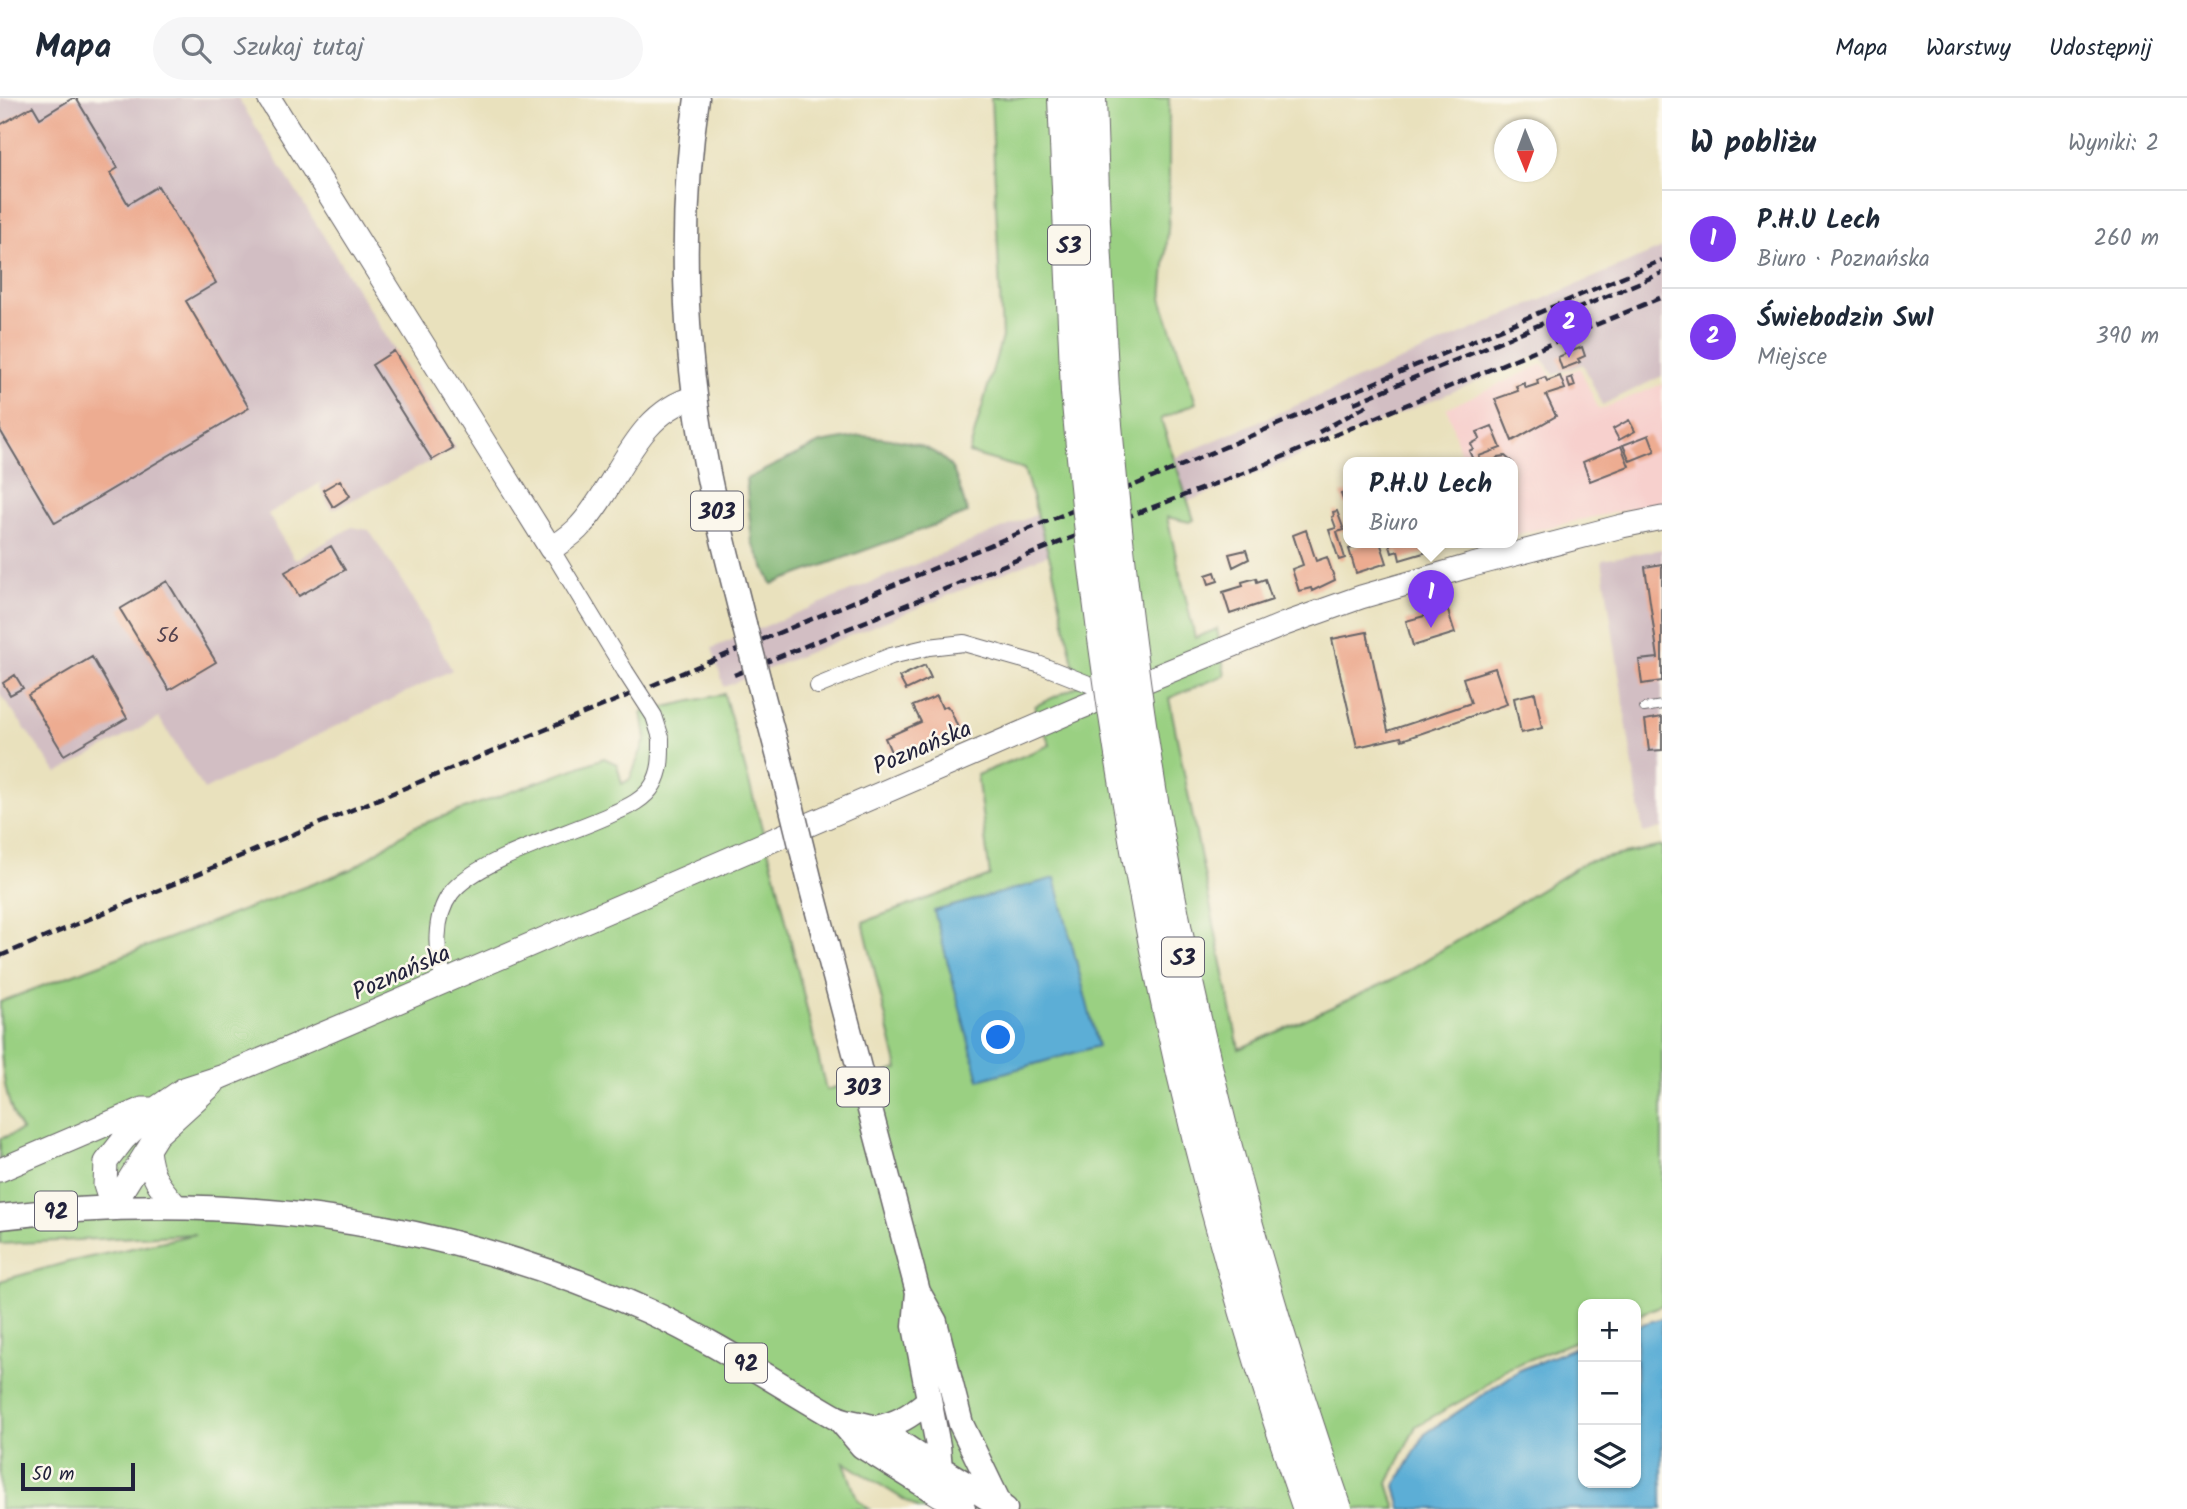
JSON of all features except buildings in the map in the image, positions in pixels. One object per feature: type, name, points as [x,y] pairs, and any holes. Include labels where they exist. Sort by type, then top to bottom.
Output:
[{"type":"highway","name":"S3","points":[[1063,98],[1090,391],[1118,545],[1157,823],[1190,991],[1242,1209],[1309,1429],[1337,1509]]},
{"type":"highway","name":"S3","points":[[1091,98],[1095,223],[1090,391],[1090,537],[1130,827],[1166,1010],[1218,1222],[1283,1437],[1308,1509]]},
{"type":"main road","points":[[695,397],[686,243],[688,176],[696,98]]},
{"type":"main road","name":"303","points":[[695,397],[706,463],[744,624],[918,1292],[934,1322],[961,1424],[1003,1508]]},
{"type":"main road","name":"92","points":[[0,1217],[112,1207],[177,1207],[294,1213],[356,1221],[421,1234],[534,1267],[650,1312],[724,1350],[839,1419],[875,1428],[934,1478],[963,1509]]},
{"type":"main road","name":"303","points":[[918,1292],[915,1326],[938,1446],[934,1478]]},
{"type":"main road","points":[[875,1428],[894,1425],[908,1419],[928,1401]]},
{"type":"main road","name":"92","points":[[839,1419],[862,1446],[1003,1508]]},
{"type":"main road","name":"303","points":[[934,1478],[956,1454],[960,1445],[961,1424]]},
{"type":"street","points":[[269,98],[654,716],[661,738],[661,765],[653,787],[636,803],[595,823],[481,868],[451,894],[439,922],[437,948],[445,982]]},
{"type":"street","points":[[551,549],[581,526],[635,443],[657,416],[677,402],[695,397]]},
{"type":"street","name":"Poznańska","points":[[112,1207],[105,1185],[106,1162],[124,1139],[165,1100],[184,1089],[221,1077],[1114,694],[1285,624],[1367,595],[1538,547],[1662,518]]},
{"type":"street","points":[[818,686],[891,656],[929,647],[964,643],[1038,664],[1114,694]]},
{"type":"street","name":"Poznańska","points":[[112,1207],[166,1126],[221,1077]]},
{"type":"street","name":"Poznańska","points":[[0,1170],[142,1109],[155,1110]]},
{"type":"street","points":[[148,1150],[154,1178],[177,1207]]},
{"type":"lane","points":[[1644,708],[1662,705]]},
{"type":"shaded area","points":[[0,98],[238,98],[456,449],[332,510],[320,487],[322,482],[268,514],[295,560],[352,527],[369,530],[410,594],[452,670],[204,790],[159,718],[57,773],[0,694]]},
{"type":"shaded area","points":[[1662,248],[1662,376],[1602,405],[1583,364],[1554,375],[1540,355],[1223,488],[1062,549],[724,687],[712,648],[1169,460]]},
{"type":"shaded area","points":[[1543,364],[1553,379],[1580,368],[1599,410],[1662,384],[1662,502],[1518,534],[1518,457],[1462,457],[1447,408]]},
{"type":"shaded area","points":[[1662,549],[1662,828],[1643,833],[1602,560]]},
{"type":"green space","points":[[991,98],[1169,98],[1169,216],[1162,301],[1196,403],[1161,419],[1194,520],[1189,522],[1167,517],[1195,638],[1217,629],[1225,675],[1169,698],[1239,1049],[1394,979],[1586,862],[1662,846],[1662,1305],[1641,1314],[1641,1299],[1578,1299],[1578,1340],[1506,1369],[1477,1392],[1416,1426],[1388,1483],[1396,1509],[919,1509],[844,1462],[857,1499],[869,1509],[0,1509],[0,1281],[68,1262],[196,1234],[0,1244],[0,1139],[22,1130],[9,1103],[5,1087],[0,1002],[352,869],[414,827],[604,758],[617,764],[622,784],[630,779],[646,738],[642,712],[724,694],[776,878],[826,1090],[898,1069],[863,922],[990,876],[977,775],[1050,745],[1035,706],[1078,686],[1052,566],[1024,469],[969,453],[1002,337]]},
{"type":"green space","points":[[860,436],[909,442],[943,458],[954,471],[968,513],[772,584],[752,542],[746,479],[820,443]]},
{"type":"water","points":[[1055,878],[1098,1046],[979,1080],[934,911]]},
{"type":"water","points":[[1662,1318],[1662,1509],[1401,1509],[1395,1486],[1425,1434],[1520,1370],[1578,1346],[1578,1488],[1641,1488],[1641,1324]]},
{"type":"railway","points":[[0,956],[1171,470],[1662,260]]},
{"type":"railway","points":[[1354,403],[1662,273]]},
{"type":"railway","points":[[734,675],[1063,541],[1254,469],[1662,297]]},
{"type":"railway","points":[[1319,432],[1368,405]]},
{"type":"place","name":"Świebodzin Sw1","points":[[1569,358]]},
{"type":"place","name":"P.H.U Lech","points":[[1431,628]]}]
